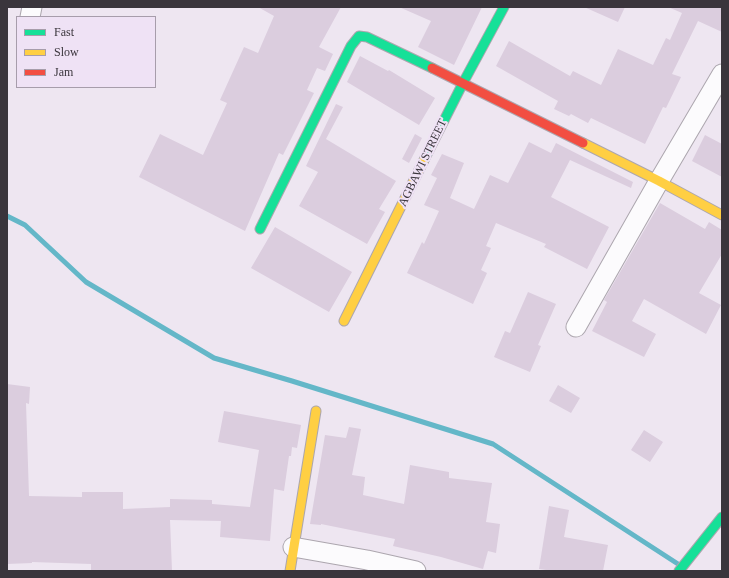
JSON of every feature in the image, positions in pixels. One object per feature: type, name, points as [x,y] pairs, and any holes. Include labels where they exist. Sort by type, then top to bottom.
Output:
[{"type":"street","name":"AGBAWI STREET","points":[[344,321],[463,83],[504,7]]},
{"type":"street","points":[[260,229],[351,46],[359,36],[367,37],[463,83],[659,181],[722,215]]},
{"type":"street","points":[[576,327],[722,74]]},
{"type":"street","points":[[290,571],[316,411]]},
{"type":"street","points":[[679,571],[722,517]]},
{"type":"street","points":[[293,547],[367,560],[416,571]]},
{"type":"building","points":[[258,7],[341,7],[319,47],[333,54],[325,71],[317,68],[307,90],[314,93],[283,155],[279,153],[245,231],[139,177],[160,134],[203,155],[227,103],[220,100],[244,47],[258,53],[274,16]]},
{"type":"building","points":[[399,7],[482,7],[454,65],[418,47],[431,21]]},
{"type":"building","points":[[584,7],[625,7],[618,22]]},
{"type":"building","points":[[668,7],[722,7],[722,32],[698,21],[672,74],[681,77],[666,108],[663,107],[645,144],[591,118],[588,123],[571,114],[569,116],[554,109],[558,101],[496,66],[509,41],[570,76],[573,71],[601,85],[618,49],[653,65],[666,38],[670,40],[682,13]]},
{"type":"building","points":[[360,56],[388,71],[389,70],[435,98],[419,125],[347,82]]},
{"type":"building","points":[[336,104],[343,107],[326,139],[396,181],[379,209],[385,212],[367,244],[299,206],[318,172],[306,166]]},
{"type":"building","points":[[415,134],[422,138],[409,163],[402,159]]},
{"type":"building","points":[[705,135],[722,144],[722,177],[692,161]]},
{"type":"building","points":[[529,142],[551,153],[556,143],[633,182],[631,188],[570,160],[551,197],[609,227],[587,269],[544,247],[546,244],[496,223],[486,246],[491,248],[481,270],[487,273],[473,304],[407,273],[422,242],[424,244],[439,211],[424,205],[437,178],[431,175],[442,154],[464,163],[450,198],[474,209],[490,175],[508,183]]},
{"type":"building","points":[[660,203],[705,229],[709,222],[722,230],[722,254],[699,293],[721,305],[706,334],[644,299],[632,321],[656,334],[644,357],[592,331],[607,302],[604,300]]},
{"type":"building","points":[[275,227],[352,272],[329,312],[251,268]]},
{"type":"building","points":[[528,292],[556,304],[538,345],[541,346],[530,372],[494,357],[505,331],[510,333]]},
{"type":"building","points":[[7,384],[30,387],[29,404],[26,403],[29,496],[82,497],[82,492],[123,492],[123,509],[170,507],[170,499],[212,500],[212,504],[250,507],[259,450],[218,442],[224,411],[301,425],[297,448],[292,447],[291,456],[289,456],[284,491],[274,489],[270,541],[220,537],[221,521],[170,520],[172,571],[91,571],[91,564],[32,562],[7,564]]},
{"type":"building","points":[[558,385],[580,398],[571,413],[549,401]]},
{"type":"building","points":[[349,427],[361,429],[352,475],[365,477],[363,495],[404,504],[410,465],[449,472],[449,478],[492,483],[486,522],[500,524],[496,553],[488,551],[483,569],[441,557],[393,546],[395,539],[321,524],[310,524],[325,435],[346,438]]},
{"type":"building","points":[[644,430],[663,442],[650,462],[631,450]]},
{"type":"building","points":[[549,506],[569,510],[564,537],[608,545],[603,571],[553,571],[539,569]]},
{"type":"waterway","points":[[7,216],[25,225],[86,282],[214,358],[493,444],[678,564]]},
{"type":"traffic: fast","points":[[424,160],[504,7]]},
{"type":"traffic: fast","points":[[260,229],[351,46],[359,36],[367,37],[432,68]]},
{"type":"traffic: fast","points":[[679,571],[722,517]]},
{"type":"traffic: slow","points":[[583,143],[659,181],[722,215]]},
{"type":"traffic: slow","points":[[344,321],[424,160]]},
{"type":"traffic: slow","points":[[290,571],[316,411]]},
{"type":"traffic: jam","points":[[432,68],[583,143]]}]
